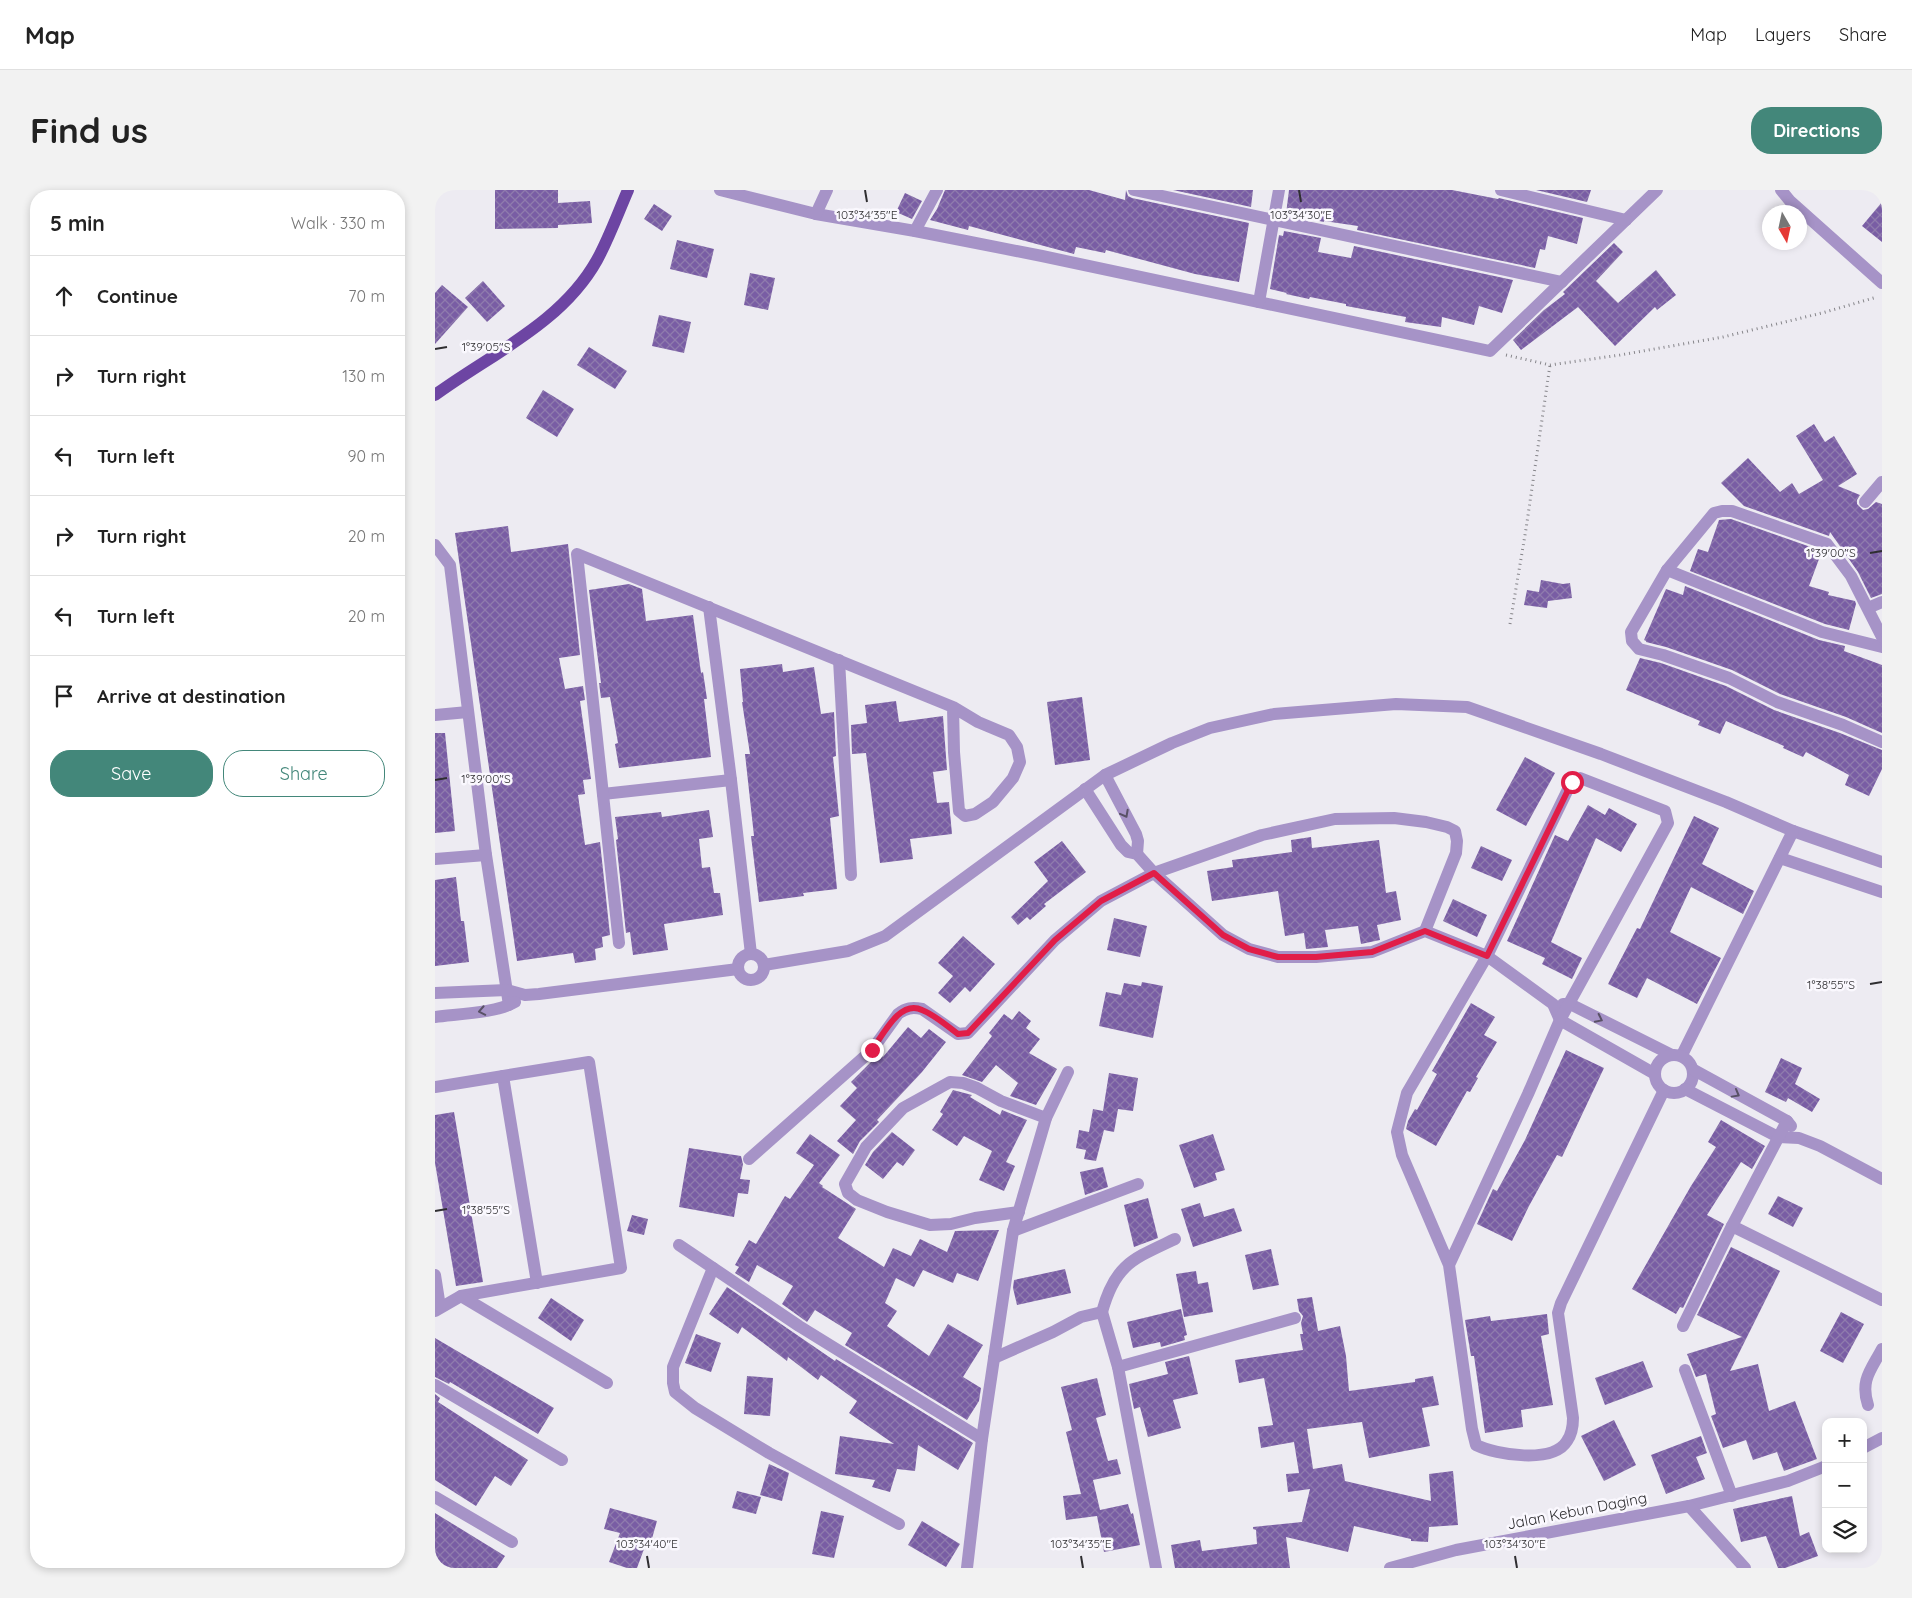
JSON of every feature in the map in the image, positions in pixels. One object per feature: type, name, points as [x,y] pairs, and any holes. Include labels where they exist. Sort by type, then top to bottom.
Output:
[{"type":"main road","points":[[435,395],[512,345],[568,300],[597,260],[627,190]]},
{"type":"street","points":[[720,190],[816,214],[915,231],[1490,351],[1657,190]]},
{"type":"street","points":[[816,214],[827,190]]},
{"type":"street","points":[[915,231],[937,190]]},
{"type":"street","points":[[1134,190],[1562,282]]},
{"type":"street","points":[[1259,302],[1272,220],[1279,190]]},
{"type":"street","points":[[1501,190],[1626,220]]},
{"type":"street","points":[[1781,190],[1790,201],[1882,284]]},
{"type":"street","points":[[1865,502],[1882,482]]},
{"type":"street","points":[[1882,637],[1851,576],[1827,544],[1732,511],[1714,513],[1667,570],[1631,632],[1632,641],[1639,649],[1663,655],[1729,678],[1777,702],[1843,725],[1882,742]]},
{"type":"street","points":[[435,544],[450,566],[486,855],[509,1005]]},
{"type":"street","points":[[619,943],[577,554],[953,707],[978,722],[1009,735],[1017,747],[1020,762],[1013,778],[993,802],[975,814],[965,816],[959,811],[954,752],[953,707]]},
{"type":"street","points":[[1667,570],[1822,632],[1882,646]]},
{"type":"street","points":[[1868,608],[1882,602]]},
{"type":"street","points":[[709,607],[751,954]]},
{"type":"street","points":[[839,660],[851,875]]},
{"type":"street","points":[[764,965],[848,951],[885,936],[1105,775],[1164,746],[1209,728],[1274,714],[1396,704],[1467,707],[1601,754],[1793,830],[1882,862]]},
{"type":"street","points":[[435,715],[468,712]]},
{"type":"street","points":[[1105,775],[1136,834],[1138,841],[1137,854]]},
{"type":"street","points":[[1449,1265],[1560,1020],[1668,823],[1665,811],[1580,778],[1572,782],[1487,956],[1407,1093],[1397,1132],[1402,1155],[1449,1265],[1471,1429],[1477,1444],[1497,1453],[1524,1456],[1554,1452],[1567,1442],[1573,1429],[1573,1418],[1558,1313],[1561,1303],[1664,1090]]},
{"type":"street","points":[[603,794],[731,780]]},
{"type":"street","points":[[1085,789],[1121,845],[1128,852],[1137,854],[1154,873],[1223,935],[1249,949],[1278,957],[1316,957],[1372,952],[1425,931],[1487,956],[1553,1004],[1560,1020],[1655,1074]]},
{"type":"street","points":[[749,1159],[872,1050],[903,1010],[922,1009],[958,1034],[968,1033],[1055,940],[1101,901],[1154,873],[1262,835],[1335,819],[1394,818],[1426,822],[1455,831],[1457,852],[1425,931]]},
{"type":"street","points":[[1694,1070],[1690,1084],[1678,1092],[1664,1090],[1658,1084],[1655,1074],[1659,1063],[1664,1058],[1677,1055],[1793,830]]},
{"type":"street","points":[[435,859],[486,855]]},
{"type":"street","points":[[1780,858],[1882,892]]},
{"type":"street","points":[[751,954],[759,957],[764,965],[762,974],[755,980],[746,980],[739,974],[739,960],[751,954]]},
{"type":"street","points":[[435,993],[507,990],[525,995],[738,970]]},
{"type":"street","points":[[435,1017],[476,1012],[509,1005],[525,995]]},
{"type":"street","points":[[1553,1004],[1569,1004],[1677,1055],[1690,1063],[1694,1070],[1787,1121],[1799,1138]]},
{"type":"street","points":[[435,1087],[589,1062],[621,1268],[461,1296],[438,1309],[435,1275]]},
{"type":"street","points":[[967,1568],[982,1439],[1013,1231],[1046,1118],[1068,1072]]},
{"type":"street","points":[[503,1076],[537,1283]]},
{"type":"street","points":[[1019,1212],[975,1218],[951,1224],[930,1225],[887,1212],[857,1200],[848,1193],[845,1184],[866,1147],[903,1108],[950,1082],[963,1082],[1001,1101],[1046,1118]]},
{"type":"street","points":[[1685,1089],[1778,1137],[1799,1138],[1819,1146],[1882,1180]]},
{"type":"street","points":[[1683,1326],[1732,1226],[1787,1121]]},
{"type":"street","points":[[1013,1231],[1139,1184]]},
{"type":"street","points":[[1732,1226],[1882,1300]]},
{"type":"street","points":[[1156,1568],[1118,1368],[1102,1312],[1112,1283],[1120,1271],[1144,1254],[1175,1239]]},
{"type":"street","points":[[679,1245],[799,1326],[982,1439]]},
{"type":"street","points":[[713,1268],[673,1367],[675,1392],[695,1408],[769,1453],[899,1524]]},
{"type":"street","points":[[461,1296],[607,1382]]},
{"type":"street","points":[[994,1358],[1053,1332],[1081,1317],[1102,1312]]},
{"type":"street","points":[[1118,1368],[1295,1318]]},
{"type":"street","points":[[1868,1405],[1864,1395],[1864,1384],[1882,1349]]},
{"type":"street","points":[[1685,1370],[1732,1496]]},
{"type":"street","points":[[435,1385],[562,1460]]},
{"type":"street","points":[[1867,1446],[1882,1438]]},
{"type":"street","name":"Jalan Kebun Daging","points":[[1390,1568],[1456,1550],[1689,1506],[1788,1482],[1822,1468]]},
{"type":"street","points":[[435,1497],[512,1542]]},
{"type":"street","points":[[1689,1506],[1745,1568]]},
{"type":"path","points":[[1490,351],[1550,364],[1620,355],[1723,337],[1822,313],[1882,295]]},
{"type":"path","points":[[1510,624],[1550,364]]},
{"type":"building","points":[[495,190],[558,190],[558,203],[590,201],[592,223],[558,225],[558,228],[495,229]]},
{"type":"building","points":[[945,190],[1089,190],[1125,200],[1126,190],[1128,196],[1132,198],[1249,223],[1239,282],[1195,274],[1106,250],[1105,253],[1076,247],[1074,254],[969,226],[968,230],[930,220]]},
{"type":"building","points":[[1173,190],[1253,190],[1251,207]]},
{"type":"building","points":[[1289,190],[1452,190],[1499,198],[1583,218],[1577,244],[1548,236],[1545,250],[1540,249],[1535,268],[1357,230],[1358,226],[1324,222],[1286,214]]},
{"type":"building","points":[[1536,190],[1591,190],[1587,202]]},
{"type":"building","points":[[905,193],[922,201],[912,219],[896,212]]},
{"type":"building","points":[[1882,202],[1882,242],[1862,226]]},
{"type":"building","points":[[654,204],[672,216],[662,231],[644,219]]},
{"type":"building","points":[[1284,231],[1321,238],[1318,252],[1351,258],[1354,246],[1513,280],[1502,313],[1479,306],[1474,325],[1442,317],[1441,327],[1405,322],[1406,317],[1310,297],[1309,299],[1270,289],[1279,235],[1283,236]]},
{"type":"building","points":[[677,240],[714,249],[707,278],[670,269]]},
{"type":"building","points":[[1614,243],[1623,252],[1596,281],[1618,303],[1656,270],[1676,295],[1657,310],[1655,307],[1615,346],[1578,307],[1521,350],[1513,340],[1544,310],[1565,294],[1563,292]]},
{"type":"building","points":[[750,273],[775,278],[768,310],[744,305]]},
{"type":"building","points":[[483,281],[505,306],[487,322],[465,298]]},
{"type":"building","points":[[442,285],[468,307],[435,344],[435,293]]},
{"type":"building","points":[[659,315],[691,322],[684,353],[652,346]]},
{"type":"building","points":[[589,347],[627,371],[615,389],[577,365]]},
{"type":"building","points":[[543,390],[574,409],[557,437],[526,418]]},
{"type":"building","points":[[1814,424],[1825,442],[1834,436],[1857,474],[1838,486],[1860,495],[1857,504],[1863,510],[1868,509],[1876,502],[1882,504],[1882,594],[1871,598],[1858,572],[1830,532],[1829,536],[1744,506],[1721,483],[1748,458],[1780,492],[1792,483],[1799,494],[1823,480],[1796,436]]},
{"type":"building","points":[[1731,519],[1822,551],[1809,586],[1829,592],[1828,595],[1855,601],[1856,604],[1849,630],[1825,624],[1690,571],[1698,549],[1708,552],[1719,520]]},
{"type":"building","points":[[508,526],[511,552],[568,544],[580,655],[559,658],[565,689],[583,686],[585,700],[580,701],[591,779],[583,780],[585,794],[578,795],[585,845],[600,842],[610,935],[602,937],[603,947],[595,949],[596,960],[575,963],[573,953],[517,961],[455,533]]},
{"type":"building","points":[[1541,580],[1563,584],[1570,583],[1572,598],[1548,601],[1547,608],[1524,605],[1527,590],[1539,592]]},
{"type":"building","points":[[629,584],[642,589],[646,621],[693,615],[701,673],[703,672],[707,699],[704,699],[711,757],[619,768],[615,744],[618,743],[610,697],[601,698],[599,683],[601,683],[589,590]]},
{"type":"building","points":[[1685,586],[1819,640],[1845,646],[1844,651],[1882,665],[1882,733],[1846,717],[1780,694],[1732,670],[1646,642],[1644,640],[1666,589],[1683,595]]},
{"type":"building","points":[[1640,658],[1661,663],[1726,686],[1774,710],[1882,750],[1882,769],[1869,796],[1845,785],[1849,775],[1806,752],[1803,757],[1783,748],[1784,746],[1726,721],[1720,734],[1698,725],[1700,721],[1626,690]]},
{"type":"building","points":[[782,664],[783,672],[814,667],[821,714],[834,712],[836,756],[833,757],[839,816],[830,818],[837,889],[803,893],[804,896],[759,902],[751,836],[754,836],[745,754],[750,754],[742,702],[740,669]]},
{"type":"building","points":[[1082,697],[1090,760],[1055,765],[1047,702]]},
{"type":"building","points":[[896,701],[899,722],[943,716],[947,770],[933,772],[937,803],[949,802],[952,834],[910,839],[913,859],[880,863],[866,753],[852,754],[851,725],[867,723],[865,705]]},
{"type":"building","points":[[435,733],[445,733],[455,831],[435,833]]},
{"type":"building","points":[[1525,757],[1555,773],[1526,826],[1496,810]]},
{"type":"building","points":[[1588,805],[1605,815],[1609,808],[1637,824],[1621,852],[1596,838],[1551,942],[1582,958],[1572,979],[1542,964],[1545,958],[1507,941],[1555,835],[1568,841]]},
{"type":"building","points":[[709,810],[713,837],[699,839],[702,868],[710,867],[714,893],[720,893],[723,915],[664,924],[668,950],[633,955],[630,932],[626,933],[615,817],[661,812],[662,817]]},
{"type":"building","points":[[1694,816],[1719,828],[1702,864],[1754,891],[1743,914],[1691,887],[1670,932],[1721,958],[1697,1004],[1647,978],[1637,998],[1608,984],[1637,928],[1640,929]]},
{"type":"building","points":[[1311,837],[1312,848],[1379,840],[1386,893],[1396,891],[1401,920],[1377,925],[1380,940],[1361,944],[1358,926],[1325,930],[1328,947],[1306,949],[1304,933],[1285,936],[1278,891],[1212,901],[1207,871],[1233,867],[1232,860],[1292,852],[1291,840]]},
{"type":"building","points":[[1062,841],[1086,872],[1044,904],[1046,906],[1030,920],[1027,917],[1018,925],[1011,917],[1048,881],[1034,862]]},
{"type":"building","points":[[1481,846],[1512,860],[1502,881],[1471,868]]},
{"type":"building","points":[[456,877],[461,921],[464,921],[469,962],[435,966],[435,880]]},
{"type":"building","points":[[1453,899],[1487,915],[1477,937],[1443,921]]},
{"type":"building","points":[[1114,918],[1147,926],[1140,957],[1107,950]]},
{"type":"building","points":[[963,936],[995,964],[970,992],[965,987],[950,1003],[938,993],[953,976],[938,963]]},
{"type":"building","points":[[1142,982],[1163,986],[1153,1038],[1099,1026],[1106,992],[1121,995],[1124,983],[1141,986]]},
{"type":"building","points":[[1471,1003],[1495,1017],[1484,1035],[1497,1042],[1476,1077],[1478,1078],[1470,1092],[1467,1091],[1436,1146],[1406,1129],[1408,1121],[1415,1109],[1417,1110],[1437,1074],[1432,1071]]},
{"type":"building","points":[[1019,1011],[1031,1021],[1026,1028],[1040,1039],[1029,1053],[1057,1069],[1036,1105],[1010,1096],[1018,1083],[996,1065],[982,1082],[962,1075],[992,1036],[989,1033],[1004,1014],[1012,1020]]},
{"type":"building","points":[[908,1027],[921,1038],[929,1029],[946,1042],[922,1072],[877,1120],[879,1122],[860,1141],[853,1154],[837,1141],[856,1120],[840,1106],[857,1088],[851,1082],[879,1054],[883,1057]]},
{"type":"building","points":[[1566,1050],[1604,1068],[1562,1157],[1557,1155],[1512,1241],[1477,1224],[1493,1189],[1497,1191],[1525,1140]]},
{"type":"building","points":[[1781,1058],[1802,1068],[1795,1084],[1820,1099],[1812,1112],[1788,1098],[1786,1102],[1765,1092]]},
{"type":"building","points":[[1109,1073],[1138,1078],[1133,1111],[1118,1109],[1114,1132],[1104,1130],[1096,1161],[1084,1159],[1086,1150],[1076,1148],[1079,1130],[1089,1132],[1093,1109],[1103,1111]]},
{"type":"building","points":[[953,1090],[972,1095],[970,1097],[1000,1115],[1002,1110],[1027,1120],[1006,1162],[1015,1166],[1004,1191],[979,1180],[992,1151],[964,1136],[957,1146],[932,1130],[943,1114],[940,1112]]},
{"type":"building","points":[[454,1112],[483,1282],[456,1286],[435,1163],[435,1115]]},
{"type":"building","points":[[1721,1120],[1765,1146],[1752,1169],[1741,1162],[1707,1215],[1724,1224],[1683,1308],[1680,1307],[1676,1314],[1632,1289],[1691,1186],[1716,1147],[1708,1142]]},
{"type":"building","points":[[892,1132],[915,1150],[903,1166],[897,1162],[883,1179],[865,1165],[873,1152]]},
{"type":"building","points":[[810,1134],[840,1155],[819,1183],[822,1187],[856,1209],[838,1238],[884,1267],[893,1248],[911,1256],[920,1239],[947,1252],[955,1231],[999,1230],[978,1281],[957,1273],[953,1283],[923,1270],[914,1287],[896,1278],[885,1303],[897,1311],[887,1326],[929,1356],[948,1324],[983,1345],[963,1377],[981,1388],[979,1401],[967,1420],[845,1345],[852,1333],[815,1310],[807,1322],[782,1304],[793,1286],[757,1265],[749,1282],[735,1273],[739,1267],[735,1265],[749,1240],[756,1244],[785,1196],[790,1199],[814,1165],[796,1153]]},
{"type":"building","points":[[1213,1134],[1225,1170],[1215,1173],[1217,1180],[1194,1188],[1179,1145]]},
{"type":"building","points":[[689,1148],[741,1156],[743,1164],[740,1179],[750,1180],[748,1194],[738,1193],[734,1217],[679,1207]]},
{"type":"building","points":[[1103,1167],[1108,1187],[1085,1195],[1080,1172]]},
{"type":"building","points":[[1778,1196],[1803,1208],[1793,1227],[1768,1214]]},
{"type":"building","points":[[1148,1198],[1158,1238],[1134,1247],[1124,1205]]},
{"type":"building","points":[[1200,1203],[1204,1217],[1234,1208],[1242,1231],[1193,1247],[1181,1209]]},
{"type":"building","points":[[632,1215],[648,1219],[644,1235],[627,1231]]},
{"type":"building","points":[[1731,1247],[1780,1271],[1730,1371],[1758,1364],[1769,1411],[1795,1401],[1817,1459],[1784,1471],[1777,1452],[1753,1460],[1746,1440],[1723,1448],[1711,1416],[1716,1414],[1706,1374],[1696,1377],[1687,1354],[1742,1337],[1697,1315]]},
{"type":"building","points":[[1271,1249],[1279,1285],[1253,1290],[1245,1255]]},
{"type":"building","points":[[1065,1269],[1071,1293],[1017,1305],[1013,1288],[1014,1280]]},
{"type":"building","points":[[1196,1271],[1198,1284],[1208,1282],[1213,1312],[1184,1317],[1176,1274]]},
{"type":"building","points":[[727,1287],[835,1361],[836,1359],[973,1443],[958,1470],[918,1445],[915,1471],[897,1469],[890,1492],[872,1487],[875,1480],[835,1474],[840,1436],[894,1444],[849,1413],[857,1401],[821,1375],[818,1380],[788,1357],[787,1361],[742,1327],[738,1334],[709,1314]]},
{"type":"building","points":[[1312,1297],[1318,1331],[1340,1326],[1346,1356],[1349,1391],[1415,1382],[1415,1379],[1433,1376],[1439,1405],[1422,1408],[1430,1446],[1369,1458],[1362,1422],[1307,1429],[1313,1469],[1342,1464],[1345,1481],[1431,1501],[1429,1474],[1453,1471],[1458,1525],[1429,1527],[1428,1542],[1411,1541],[1411,1539],[1354,1526],[1348,1552],[1286,1537],[1290,1568],[1175,1568],[1171,1545],[1200,1540],[1202,1551],[1257,1544],[1256,1530],[1253,1527],[1302,1522],[1310,1489],[1288,1492],[1286,1474],[1299,1473],[1294,1442],[1261,1448],[1258,1427],[1273,1425],[1264,1378],[1239,1383],[1235,1360],[1303,1350],[1300,1334],[1303,1334],[1301,1323],[1303,1316],[1299,1311],[1297,1299]]},
{"type":"building","points":[[551,1298],[584,1320],[571,1341],[538,1318]]},
{"type":"building","points":[[1181,1309],[1187,1335],[1184,1336],[1185,1340],[1161,1347],[1160,1342],[1133,1348],[1127,1322]]},
{"type":"building","points":[[1841,1312],[1864,1324],[1843,1363],[1820,1351]]},
{"type":"building","points":[[1547,1314],[1549,1334],[1541,1336],[1553,1405],[1521,1410],[1523,1427],[1485,1433],[1474,1356],[1471,1356],[1465,1320],[1490,1316],[1491,1321]]},
{"type":"building","points":[[696,1334],[721,1343],[711,1372],[685,1363]]},
{"type":"building","points":[[435,1338],[554,1408],[538,1434],[450,1382],[449,1384],[435,1377]]},
{"type":"building","points":[[1189,1356],[1198,1394],[1173,1400],[1181,1428],[1148,1437],[1140,1407],[1134,1409],[1129,1384],[1168,1374],[1165,1362]]},
{"type":"building","points":[[1643,1361],[1653,1387],[1605,1405],[1595,1378]]},
{"type":"building","points":[[747,1376],[773,1378],[770,1416],[744,1414]]},
{"type":"building","points":[[1097,1378],[1106,1415],[1096,1418],[1108,1461],[1117,1459],[1121,1474],[1093,1480],[1100,1510],[1128,1504],[1131,1514],[1133,1513],[1140,1545],[1104,1552],[1097,1516],[1066,1520],[1063,1496],[1081,1494],[1066,1432],[1072,1430],[1061,1387]]},
{"type":"building","points":[[435,1394],[440,1398],[438,1402],[528,1460],[511,1486],[495,1476],[476,1506],[435,1480]]},
{"type":"building","points":[[1614,1420],[1636,1465],[1604,1481],[1581,1436]]},
{"type":"building","points":[[1701,1436],[1707,1453],[1696,1457],[1705,1479],[1666,1494],[1651,1455]]},
{"type":"building","points":[[769,1464],[789,1473],[782,1501],[760,1495]]},
{"type":"building","points":[[737,1491],[761,1497],[756,1514],[732,1508]]},
{"type":"building","points":[[1792,1496],[1800,1536],[1809,1532],[1818,1556],[1785,1568],[1778,1568],[1766,1536],[1741,1542],[1733,1509]]},
{"type":"building","points":[[610,1508],[657,1521],[651,1542],[647,1541],[637,1568],[627,1568],[609,1562],[620,1533],[604,1529]]},
{"type":"building","points":[[821,1511],[844,1516],[834,1558],[812,1554]]},
{"type":"building","points":[[435,1513],[505,1556],[497,1568],[435,1568]]},
{"type":"building","points":[[922,1521],[960,1544],[946,1567],[908,1545]]},
{"type":"route","points":[[872,1050],[898,1014],[908,1008],[922,1009],[958,1034],[968,1033],[1055,940],[1101,901],[1154,873],[1223,935],[1249,949],[1278,957],[1316,957],[1372,952],[1425,931],[1487,956],[1572,782]]}]
